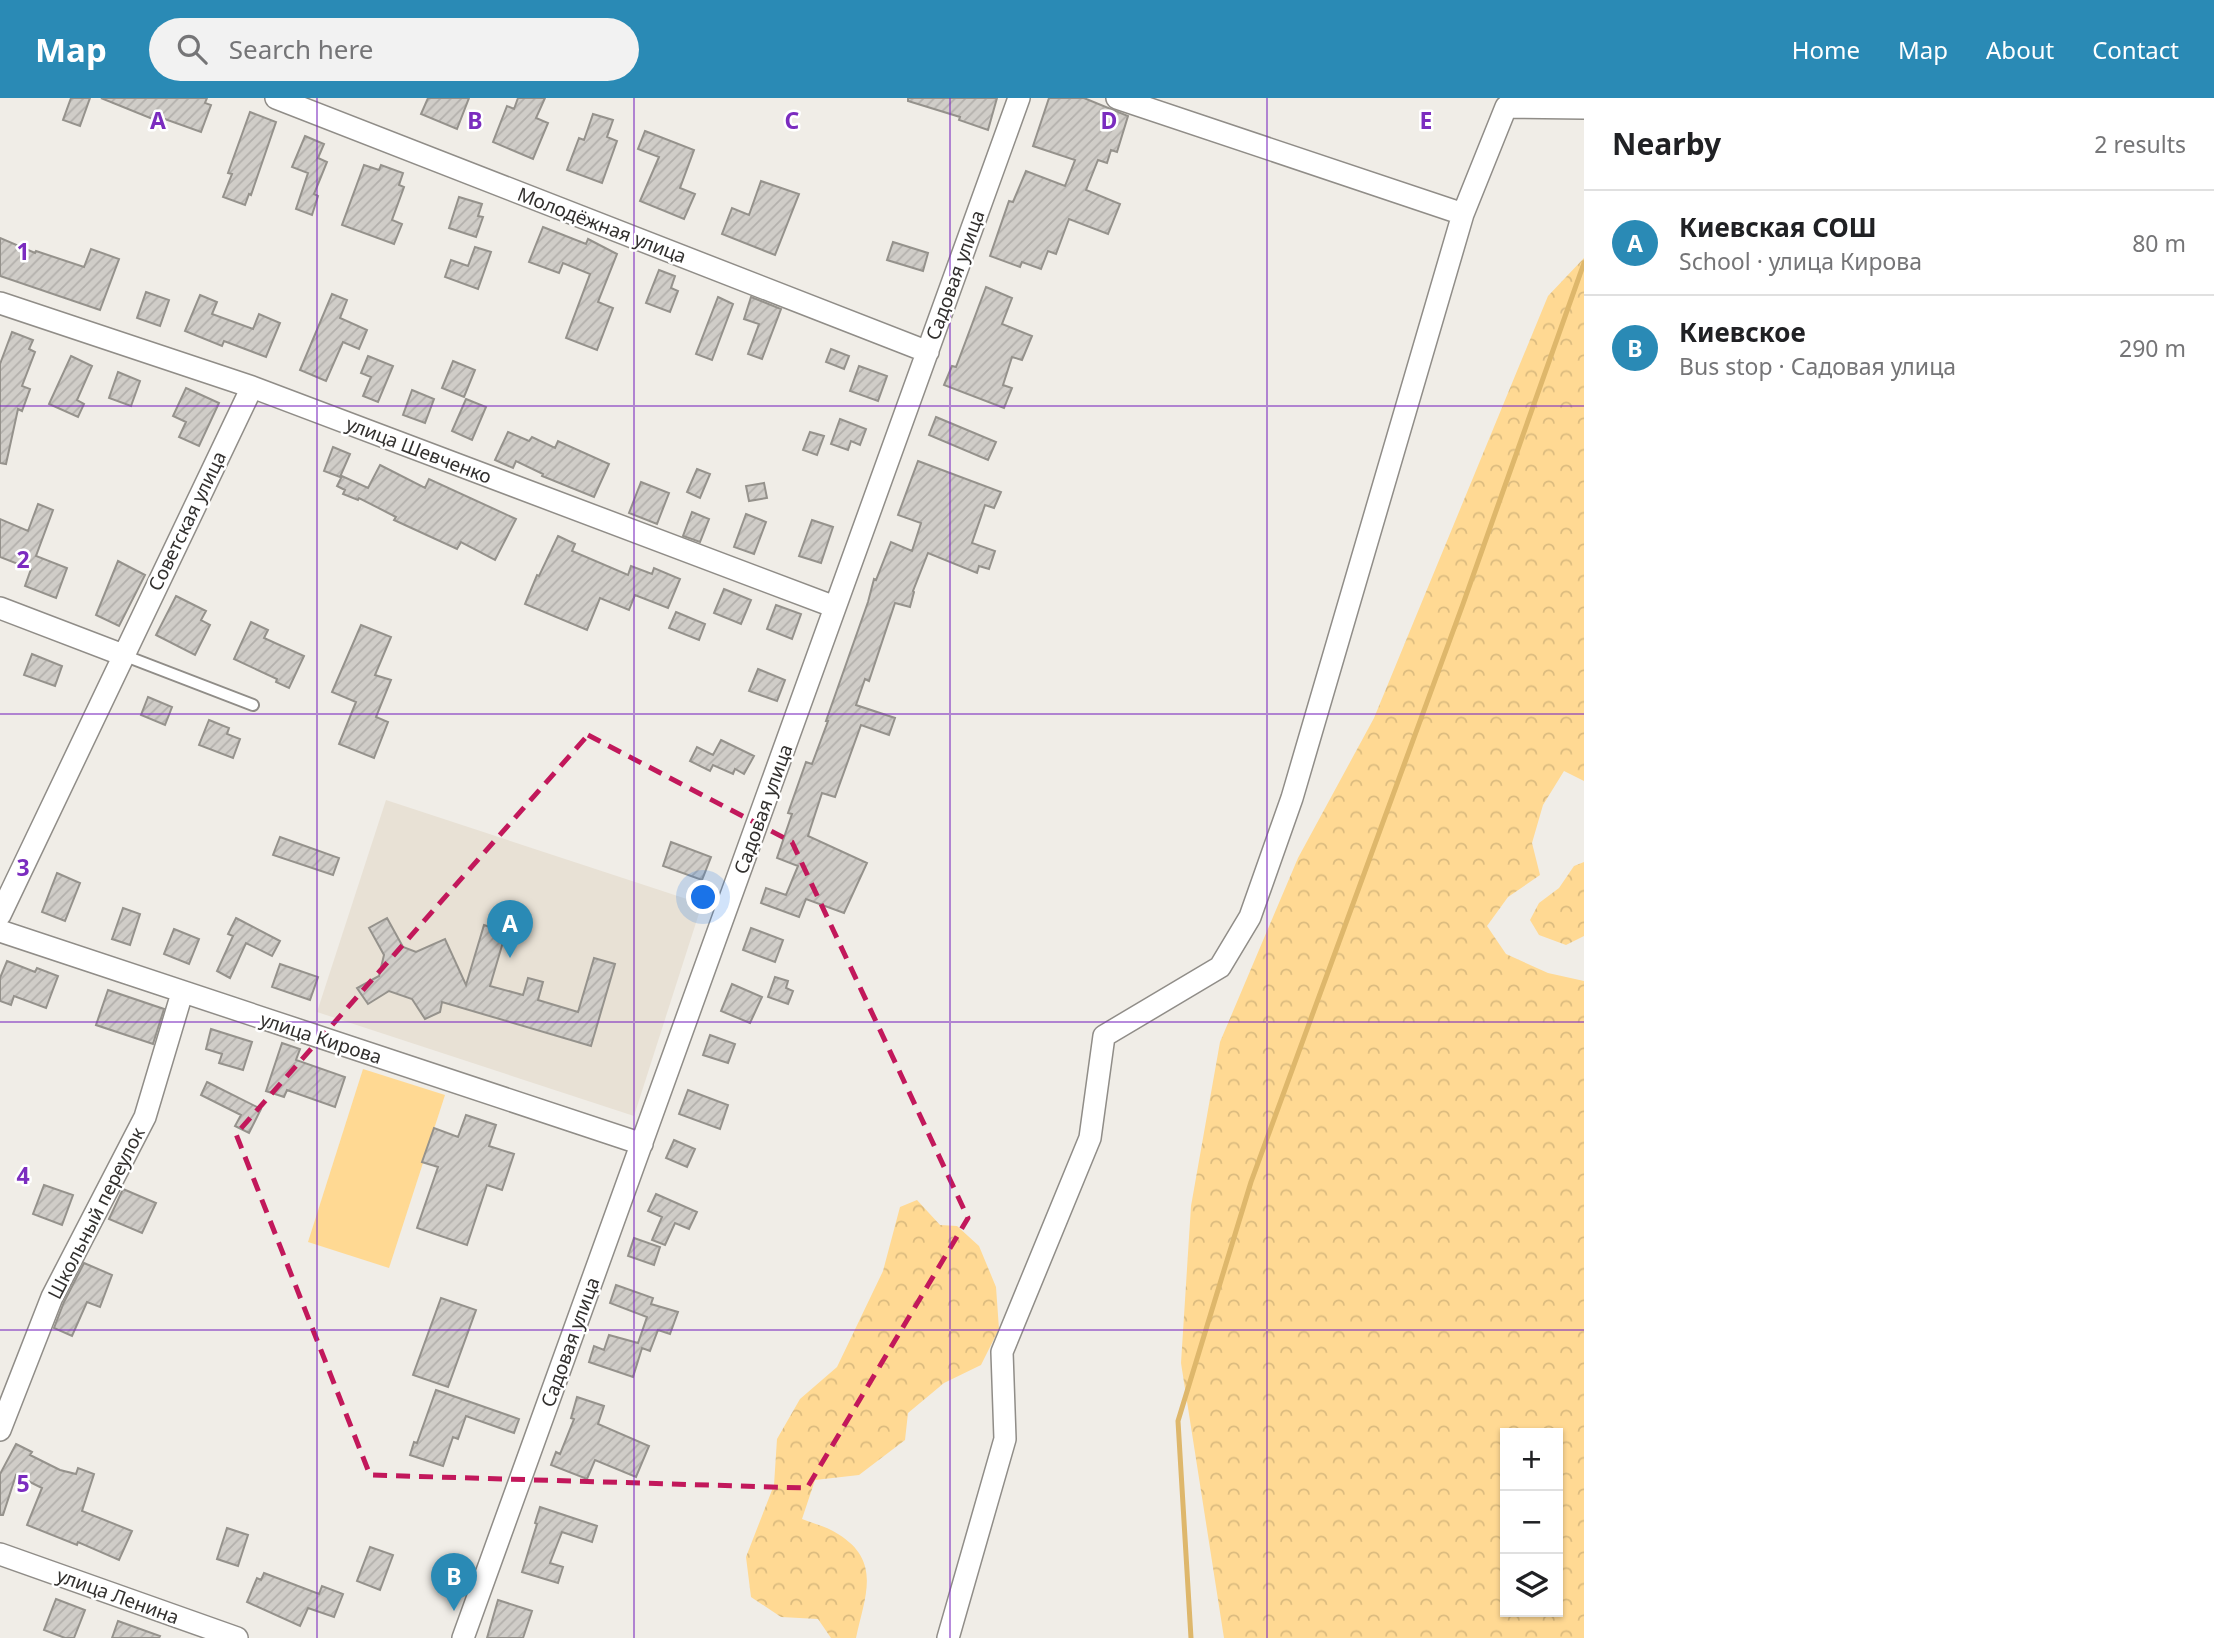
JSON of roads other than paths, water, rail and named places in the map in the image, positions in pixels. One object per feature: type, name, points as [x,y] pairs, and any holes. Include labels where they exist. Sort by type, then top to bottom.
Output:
[{"type":"street","name":"Молодёжная улица","points":[[276,98],[928,352]]},
{"type":"street","name":"Садовая улица","points":[[463,1638],[1019,98]]},
{"type":"street","points":[[1117,98],[1463,214]]},
{"type":"street","points":[[948,1638],[1005,1439],[1002,1352],[1090,1138],[1104,1036],[1220,967],[1250,918],[1292,799],[1463,214],[1507,102],[1584,108]]},
{"type":"street","name":"улица Шевченко","points":[[0,303],[252,387],[835,607]]},
{"type":"street","name":"Советская улица","points":[[0,915],[252,387]]},
{"type":"street","points":[[0,608],[123,655]]},
{"type":"street","name":"улица Кирова","points":[[0,932],[642,1144]]},
{"type":"street","name":"Школьный переулок","points":[[0,1430],[52,1297],[145,1117],[182,993]]},
{"type":"street","name":"улица Ленина","points":[[0,1554],[237,1638]]},
{"type":"lane","points":[[123,655],[253,705]]},
{"type":"waterway","points":[[1191,1638],[1178,1421],[1251,1182],[1463,604],[1584,263]]},
{"type":"place","name":"Киевская СОШ","points":[[510,958]]},
{"type":"place","name":"Киевское","points":[[454,1611]]}]
